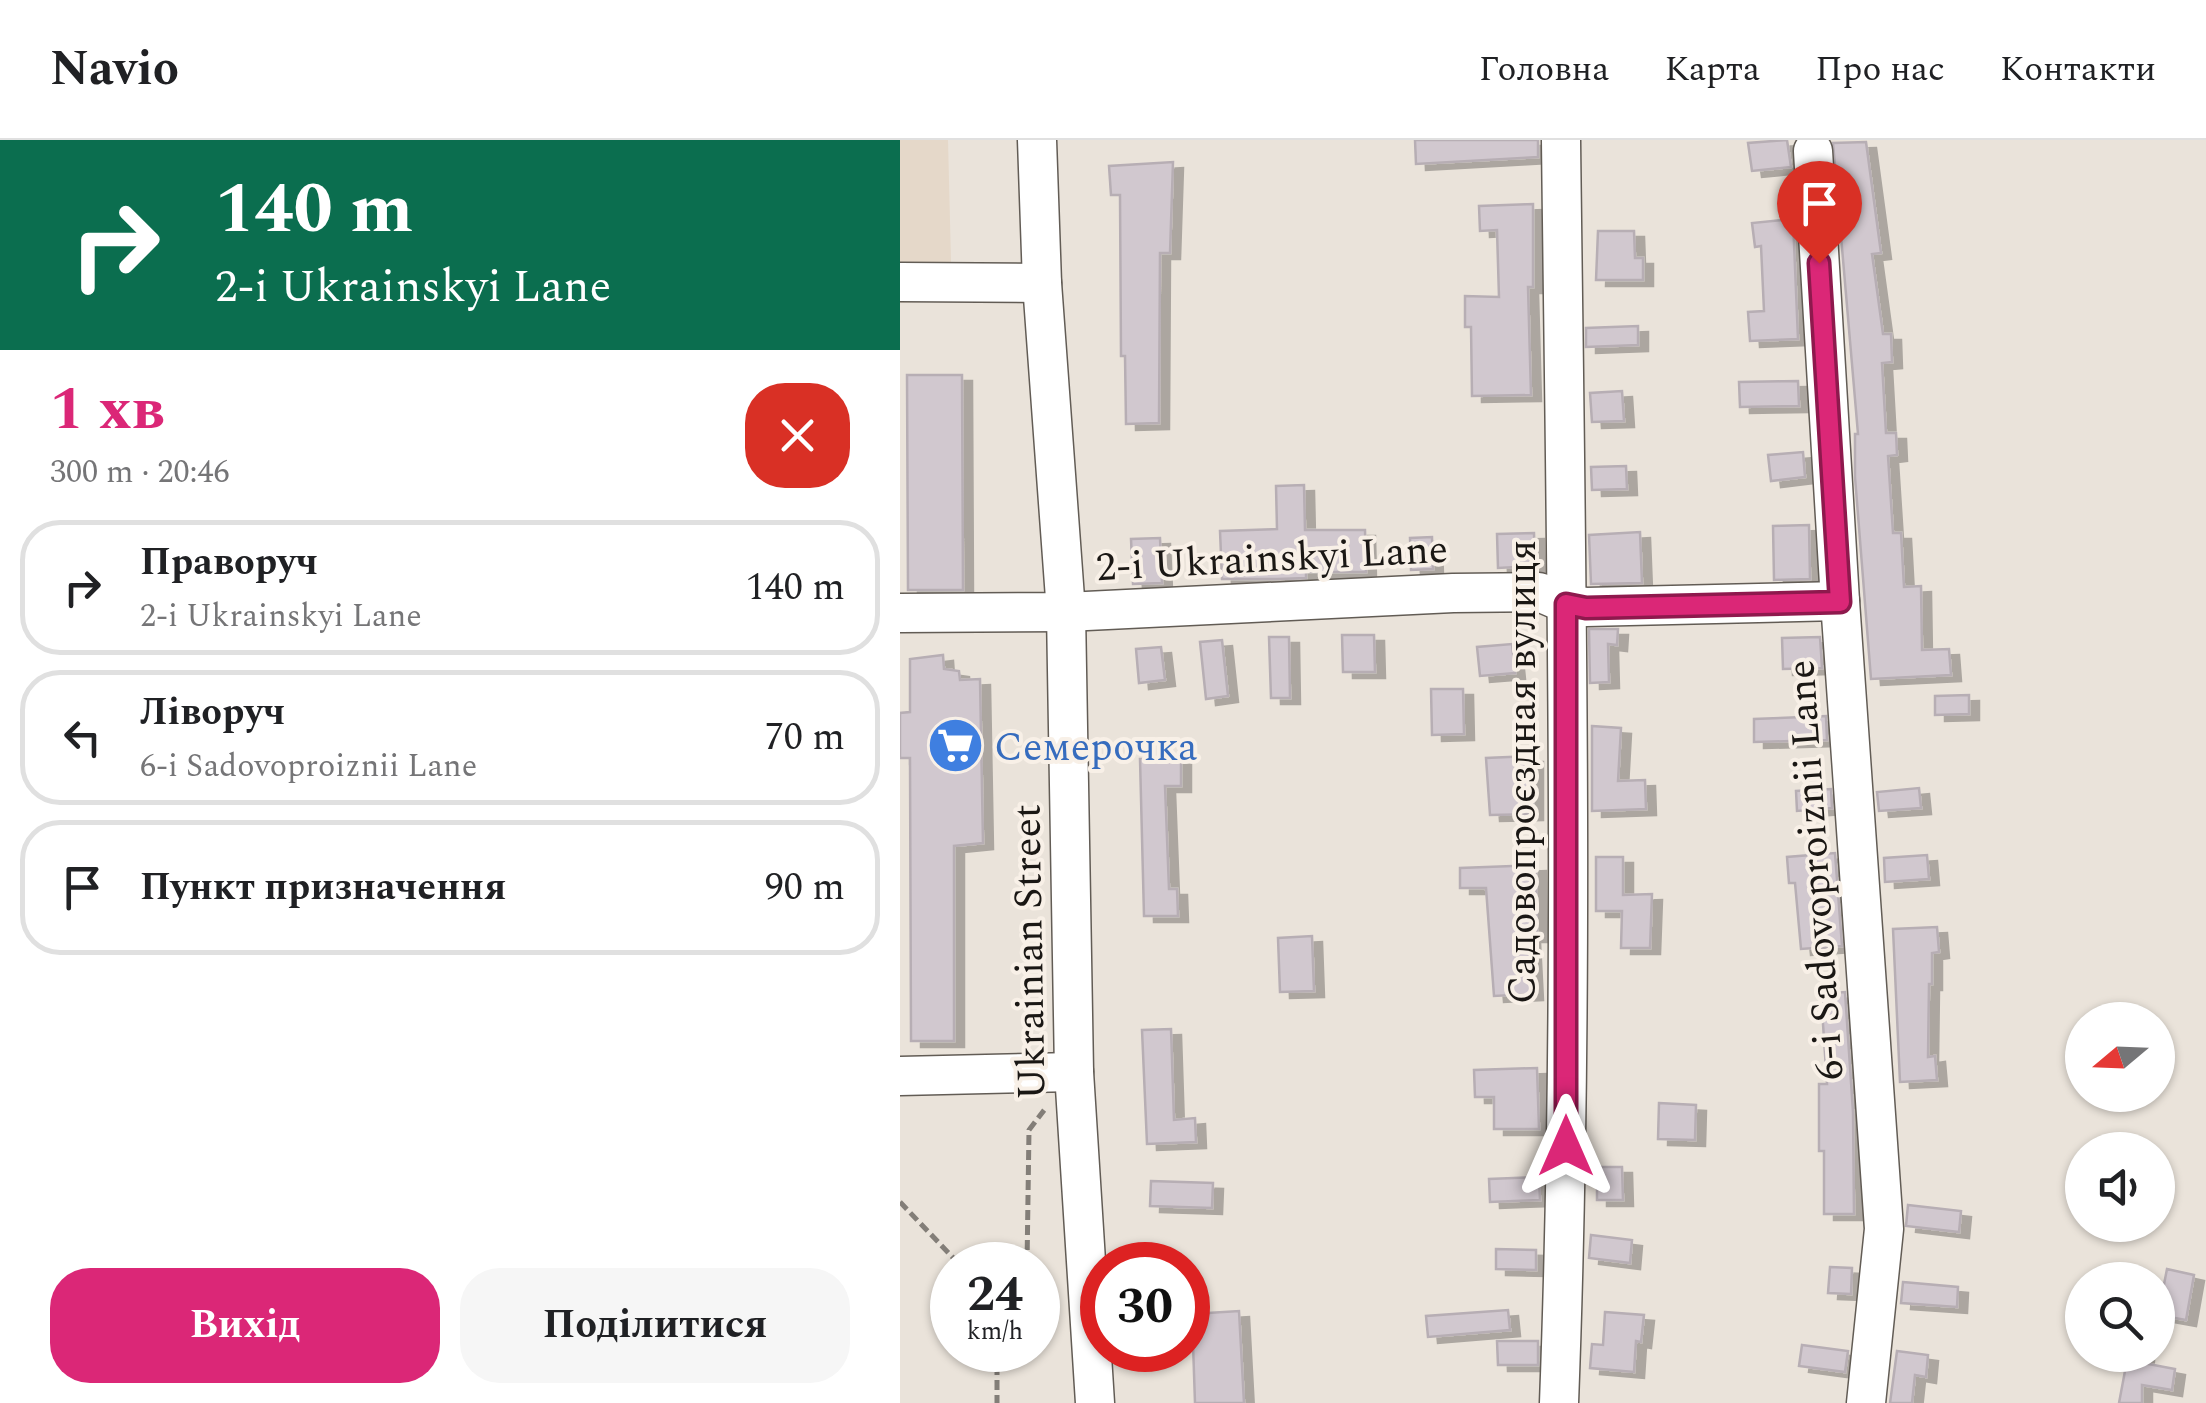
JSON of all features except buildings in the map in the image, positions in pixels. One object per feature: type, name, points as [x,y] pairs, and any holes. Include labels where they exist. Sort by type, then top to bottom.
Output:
[{"type":"street","name":"Ukrainian Street","points":[[1037,140],[1042,283],[1066,612],[1074,1072],[1094,1403]]},
{"type":"street","name":"Садовопроєздная вулиця","points":[[1558,1403],[1566,1223],[1561,140]]},
{"type":"street","name":"6-i Sadovoproiznii Lane","points":[[1812,150],[1884,1229],[1866,1403]]},
{"type":"street","points":[[900,282],[1042,283]]},
{"type":"street","name":"2-i Ukrainskyi Lane","points":[[900,613],[1066,612],[1452,593],[1539,592],[1586,608],[1840,602]]},
{"type":"street","points":[[900,1076],[1074,1072]]},
{"type":"path","points":[[1027,1242],[1028,1130],[1074,1072]]},
{"type":"path","points":[[900,1202],[938,1242]]},
{"type":"path","points":[[998,1403],[999,1372]]},
{"type":"shaded area","points":[[900,140],[948,140],[952,301],[900,303]]},
{"type":"place","name":"Семерочка","points":[[955,746]]},
{"type":"route","points":[[1566,1146],[1566,604],[1586,608],[1840,602],[1819,263]]}]
